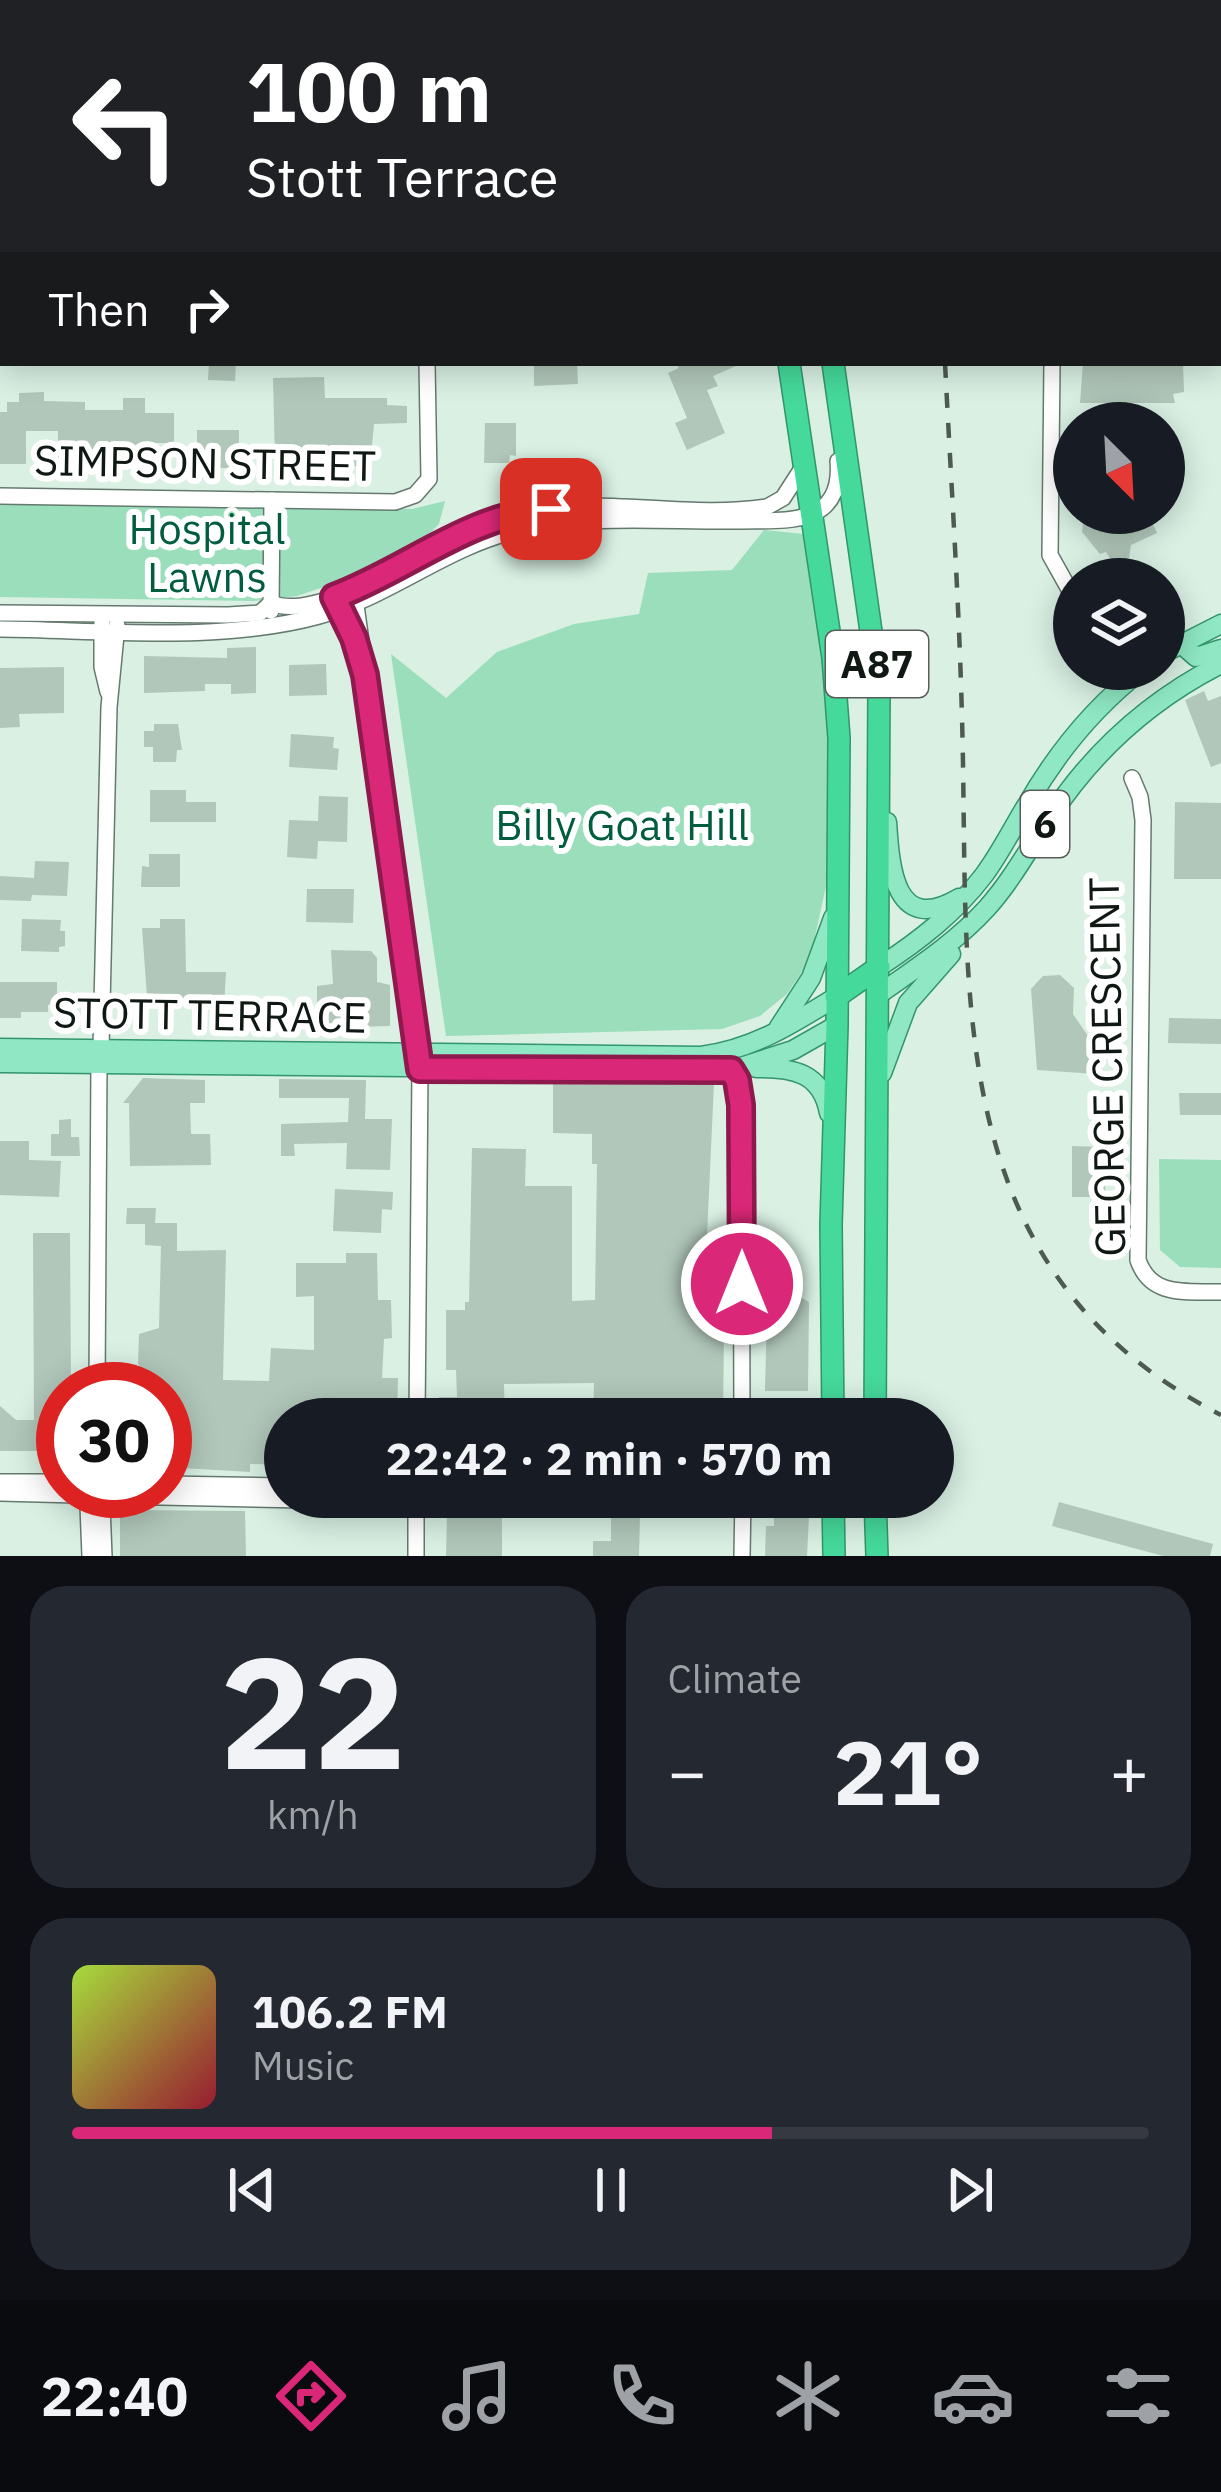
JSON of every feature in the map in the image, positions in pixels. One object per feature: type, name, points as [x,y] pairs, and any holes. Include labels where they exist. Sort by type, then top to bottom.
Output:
[{"type":"highway","name":"A87","points":[[789,366],[837,702],[832,1398]]},
{"type":"highway","name":"A87","points":[[830,366],[871,612],[880,716],[875,1398]]},
{"type":"highway","name":"6","points":[[836,997],[879,967]]},
{"type":"highway","name":"6","points":[[837,1025],[878,995]]},
{"type":"highway","points":[[833,1518],[834,1556]]},
{"type":"highway","points":[[876,1518],[877,1556]]},
{"type":"main road","points":[[1185,641],[1221,623]]},
{"type":"main road","points":[[1185,653],[1196,657],[1221,649]]},
{"type":"main road","name":"6","points":[[878,995],[966,930],[1002,890],[1052,813],[1106,746],[1159,700],[1221,664]]},
{"type":"main road","name":"6","points":[[879,967],[940,922],[982,878],[1080,727],[1120,690]]},
{"type":"main road","points":[[880,716],[890,867],[897,889],[915,906],[938,908],[982,878]]},
{"type":"main road","points":[[878,1093],[883,1066],[908,1003],[980,926],[1002,890]]},
{"type":"main road","points":[[768,1039],[811,979],[836,907]]},
{"type":"main road","name":"STOTT TERRACE","points":[[419,1062],[721,1053],[768,1039],[836,997]]},
{"type":"main road","name":"STOTT TERRACE","points":[[0,1048],[100,1056],[731,1070],[793,1050],[837,1025]]},
{"type":"main road","name":"STOTT TERRACE","points":[[0,1063],[100,1056]]},
{"type":"main road","points":[[731,1070],[772,1068],[809,1076],[824,1090],[834,1148]]},
{"type":"street","name":"SIMPSON STREET","points":[[0,496],[395,502],[415,495],[428,479],[427,366]]},
{"type":"street","points":[[0,613],[239,629],[271,625],[347,599],[474,544],[522,529],[811,515],[828,502],[839,474],[830,366]]},
{"type":"street","points":[[1052,366],[1053,560]]},
{"type":"street","points":[[271,603],[285,609],[347,599],[476,526],[519,513],[767,507],[789,491],[805,462]]},
{"type":"street","points":[[271,625],[272,500]]},
{"type":"street","points":[[347,599],[365,675],[419,1062],[417,1398]]},
{"type":"street","points":[[0,629],[260,613],[271,603]]},
{"type":"street","points":[[97,1362],[109,622]]},
{"type":"street","name":"GEORGE CRESCENT","points":[[1132,778],[1143,820],[1138,1259],[1146,1277],[1163,1289],[1221,1292]]},
{"type":"street","points":[[731,1070],[741,1105],[742,1398]]},
{"type":"street","points":[[0,1482],[36,1482]]},
{"type":"street","points":[[192,1484],[264,1486]]},
{"type":"street","points":[[0,1493],[36,1495]]},
{"type":"street","points":[[192,1499],[264,1500]]},
{"type":"street","points":[[90,1556],[93,1518]]},
{"type":"street","points":[[98,1518],[104,1556]]},
{"type":"street","points":[[409,1518],[416,1556]]},
{"type":"street","points":[[742,1556],[743,1518]]},
{"type":"green space","name":"Hospital Lawns","points":[[445,501],[439,524],[429,534],[356,576],[297,596],[253,601],[0,597],[0,502],[412,509]]},
{"type":"green space","name":"Billy Goat Hill","points":[[764,530],[804,534],[834,713],[826,886],[810,960],[787,994],[760,1016],[722,1029],[446,1036],[391,654],[446,698],[497,652],[574,624],[639,614],[648,573],[732,570]]},
{"type":"green space","points":[[1159,1159],[1221,1160],[1221,1268],[1180,1267],[1160,1250]]},
{"type":"building","points":[[209,366],[236,366],[235,381],[208,380]]},
{"type":"building","points":[[534,366],[577,366],[578,384],[534,386]]},
{"type":"building","points":[[736,366],[713,376],[718,386],[707,390],[725,433],[687,450],[675,423],[687,418],[668,373],[679,368]]},
{"type":"building","points":[[1083,366],[1183,366],[1184,392],[1173,394],[1175,402],[1080,402]]},
{"type":"building","points":[[324,377],[325,398],[387,398],[387,405],[407,406],[407,423],[374,424],[370,467],[275,462],[273,378]]},
{"type":"building","points":[[44,392],[44,401],[85,402],[85,410],[123,410],[123,398],[145,398],[145,413],[174,413],[174,443],[143,443],[143,468],[58,470],[58,431],[26,431],[26,464],[0,464],[0,412],[7,412],[7,402],[19,402],[19,393]]},
{"type":"building","points":[[485,423],[516,423],[516,456],[510,455],[509,463],[484,463]]},
{"type":"building","points":[[197,430],[239,430],[239,468],[197,468]]},
{"type":"building","points":[[1084,534],[1155,534],[1131,545],[1129,558],[1100,554]]},
{"type":"building","points":[[256,647],[256,693],[231,694],[231,684],[205,684],[205,691],[144,693],[144,656],[227,658],[227,648]]},
{"type":"building","points":[[326,664],[327,695],[289,696],[289,665]]},
{"type":"building","points":[[64,667],[64,713],[19,714],[20,727],[0,728],[0,668]]},
{"type":"building","points":[[1204,691],[1208,701],[1221,696],[1221,763],[1211,767],[1185,700]]},
{"type":"building","points":[[154,724],[178,724],[182,750],[177,750],[176,762],[153,762],[153,747],[144,747],[144,731],[154,731]]},
{"type":"building","points":[[291,734],[334,737],[333,748],[339,749],[337,770],[289,767]]},
{"type":"building","points":[[150,790],[186,790],[186,802],[216,802],[216,822],[150,822]]},
{"type":"building","points":[[319,796],[348,797],[347,842],[318,841],[317,859],[287,857],[289,820],[318,821]]},
{"type":"building","points":[[1175,802],[1221,803],[1221,879],[1174,879]]},
{"type":"building","points":[[149,854],[180,854],[180,887],[141,887],[142,866],[149,867]]},
{"type":"building","points":[[35,861],[69,862],[67,896],[0,900],[0,876],[34,878]]},
{"type":"building","points":[[307,889],[354,889],[353,923],[306,922]]},
{"type":"building","points":[[22,919],[61,920],[65,946],[59,952],[21,951]]},
{"type":"building","points":[[160,919],[185,919],[186,972],[226,972],[224,1006],[154,1004],[147,996],[142,928],[160,928]]},
{"type":"building","points":[[331,950],[371,951],[377,958],[377,982],[390,985],[390,1026],[317,1028],[317,986],[333,984]]},
{"type":"building","points":[[1060,975],[1074,988],[1073,1014],[1097,1049],[1096,1074],[1037,1070],[1031,989],[1043,976]]},
{"type":"building","points":[[0,982],[57,982],[57,1003],[48,1005],[48,1012],[0,1018]]},
{"type":"building","points":[[1169,1018],[1221,1019],[1221,1044],[1168,1043]]},
{"type":"building","points":[[143,1078],[205,1080],[205,1103],[190,1103],[191,1134],[210,1134],[211,1165],[130,1166],[129,1103],[123,1103]]},
{"type":"building","points":[[279,1079],[366,1080],[365,1119],[392,1119],[390,1170],[346,1169],[347,1143],[294,1144],[295,1156],[281,1156],[281,1124],[348,1122],[349,1098],[279,1098]]},
{"type":"building","points":[[553,1082],[714,1083],[707,1236],[725,1237],[723,1398],[594,1398],[594,1383],[504,1384],[504,1398],[439,1398],[457,1397],[456,1370],[446,1370],[446,1310],[465,1310],[469,1302],[472,1148],[526,1149],[525,1186],[572,1186],[572,1301],[595,1300],[597,1164],[592,1164],[592,1134],[553,1133]]},
{"type":"building","points":[[1179,1093],[1221,1093],[1221,1115],[1180,1115]]},
{"type":"building","points":[[71,1119],[71,1137],[79,1137],[80,1156],[51,1156],[51,1134],[59,1134],[59,1120]]},
{"type":"building","points":[[0,1141],[29,1141],[29,1160],[61,1161],[59,1197],[0,1195]]},
{"type":"building","points":[[1072,1146],[1106,1147],[1105,1197],[1072,1197]]},
{"type":"building","points":[[335,1189],[393,1192],[392,1210],[382,1209],[381,1233],[333,1231]]},
{"type":"building","points":[[127,1208],[156,1208],[155,1223],[177,1223],[177,1251],[226,1250],[223,1380],[269,1381],[271,1348],[314,1350],[314,1296],[296,1297],[296,1263],[346,1263],[346,1253],[377,1253],[378,1300],[391,1300],[392,1338],[384,1339],[382,1378],[398,1378],[398,1398],[264,1398],[264,1464],[250,1464],[250,1472],[192,1469],[192,1362],[138,1362],[139,1334],[159,1328],[161,1246],[145,1245],[145,1224],[126,1224]]},
{"type":"building","points":[[33,1233],[70,1233],[71,1362],[36,1362],[36,1451],[0,1451],[0,1406],[16,1420],[34,1420]]},
{"type":"building","points":[[782,1267],[782,1287],[809,1302],[808,1391],[765,1391],[768,1268]]},
{"type":"building","points":[[1059,1502],[1213,1544],[1210,1556],[1163,1556],[1052,1526]]},
{"type":"building","points":[[192,1511],[245,1511],[246,1556],[120,1556],[120,1518],[192,1518]]},
{"type":"building","points":[[447,1518],[502,1518],[502,1556],[446,1556]]},
{"type":"building","points":[[611,1518],[640,1518],[639,1556],[593,1556],[593,1541],[611,1541]]},
{"type":"building","points":[[774,1518],[809,1518],[807,1556],[765,1556],[766,1526],[774,1526]]},
{"type":"railway","points":[[945,366],[961,674],[966,922],[972,1020],[988,1114],[1016,1202],[1061,1283],[1128,1354],[1221,1415]]},
{"type":"route","points":[[551,509],[476,526],[334,597],[365,675],[420,1069],[731,1070],[741,1105],[742,1284]]}]
